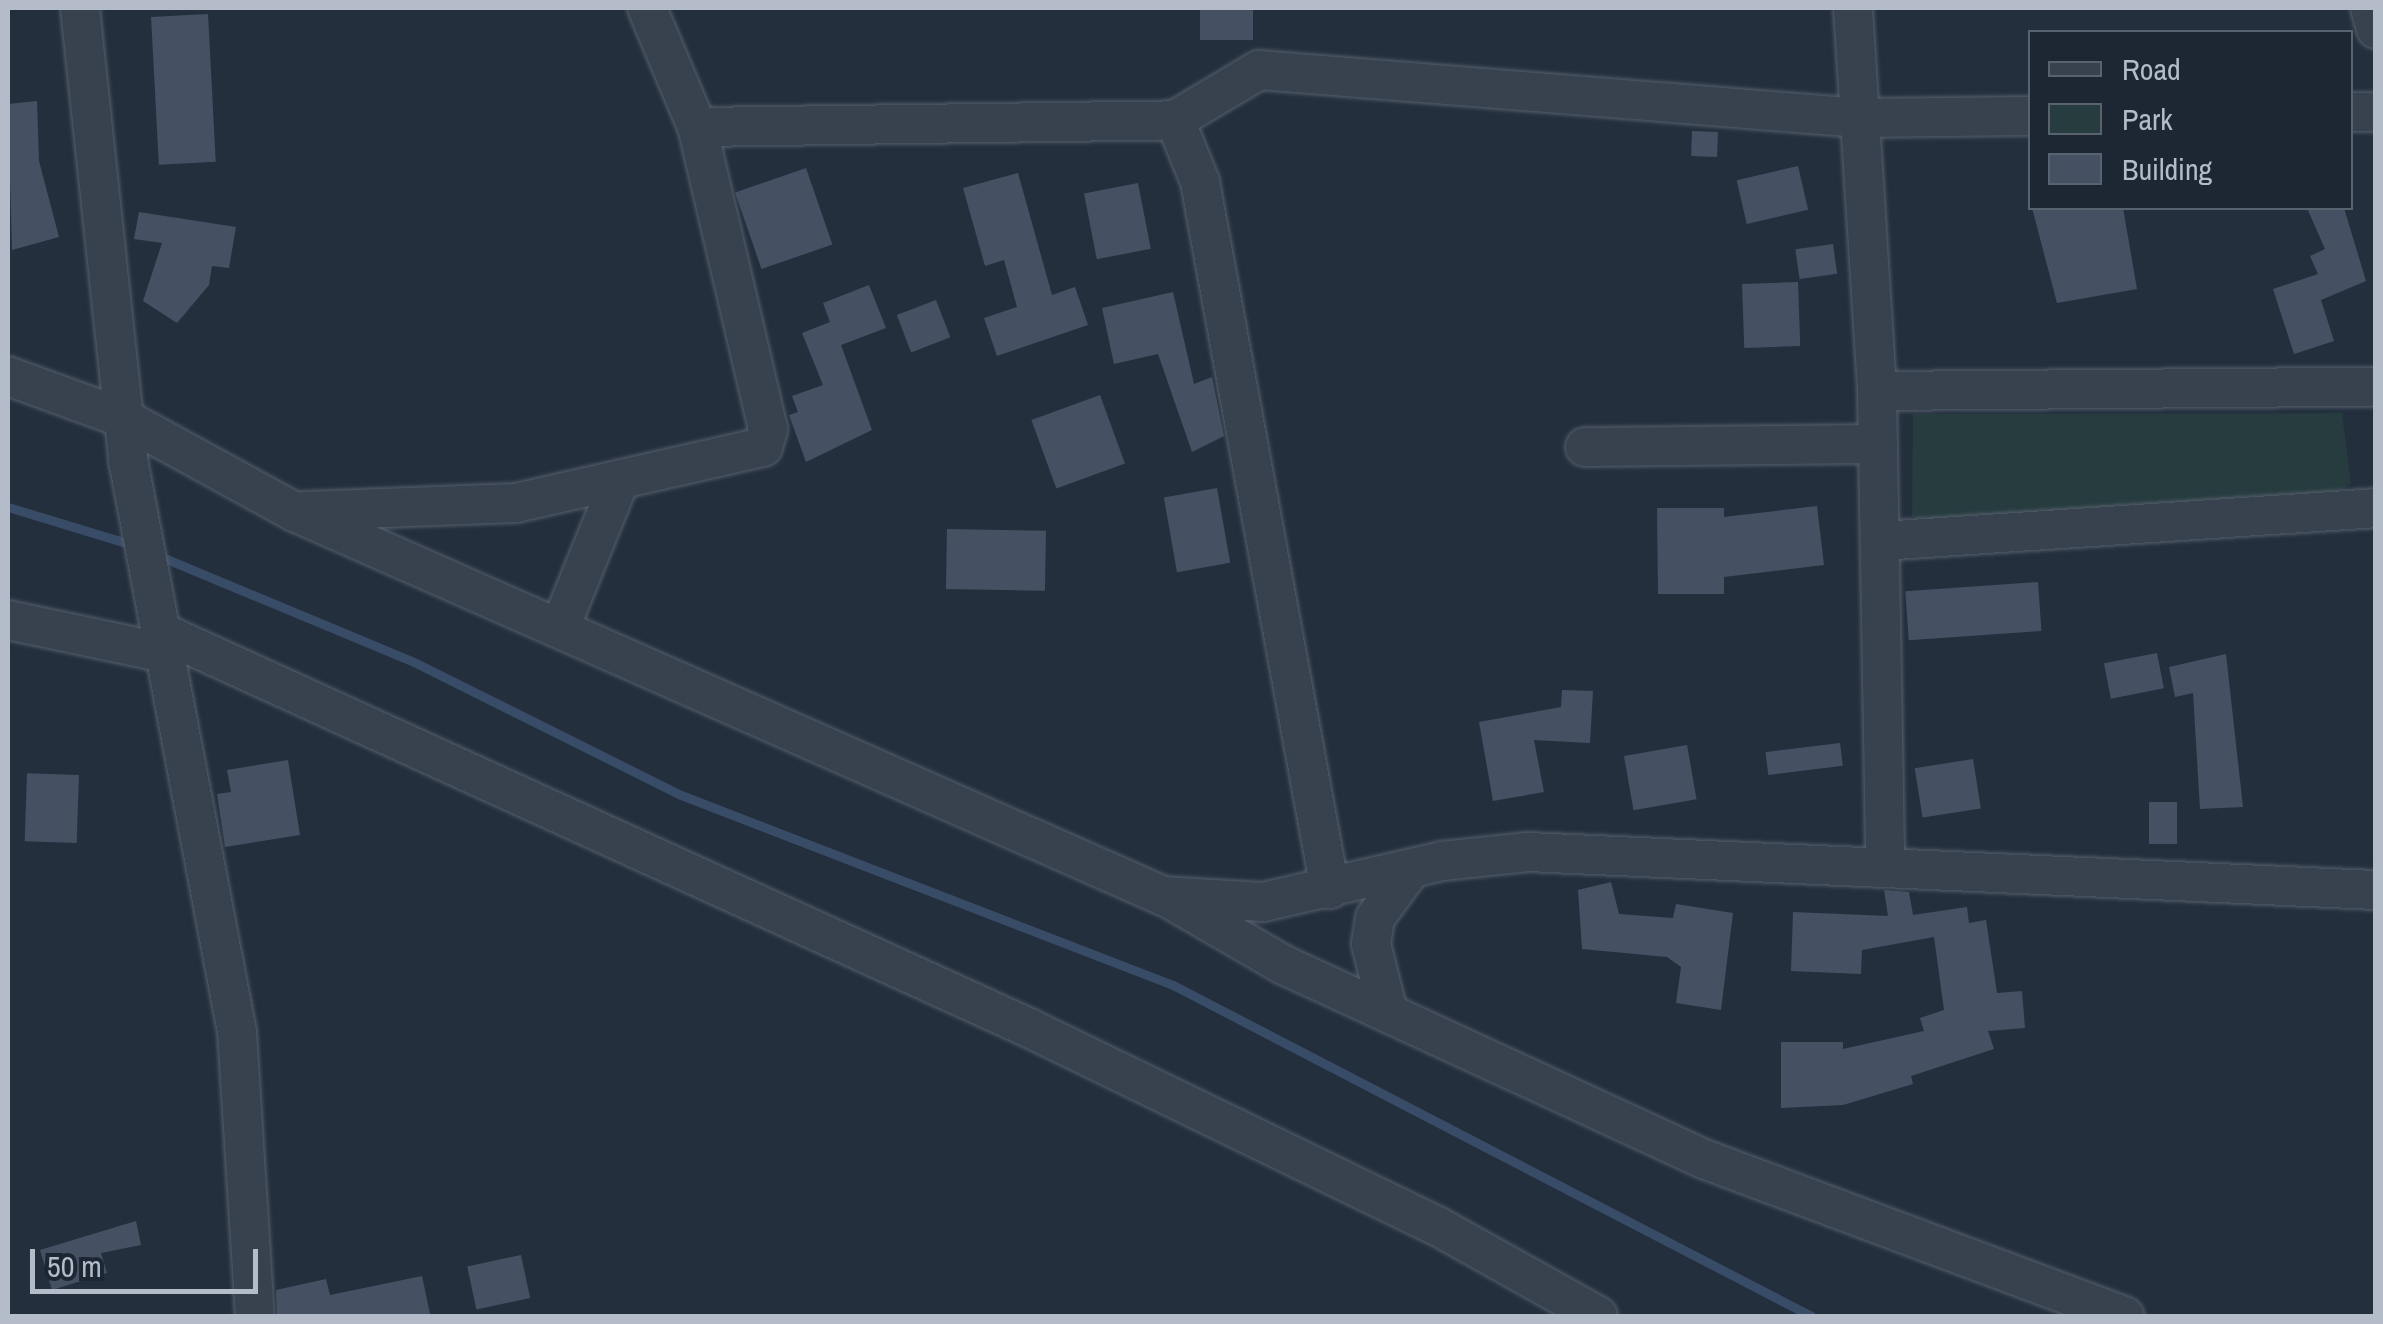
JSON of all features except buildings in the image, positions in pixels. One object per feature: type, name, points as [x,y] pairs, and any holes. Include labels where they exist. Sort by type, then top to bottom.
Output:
[{"type":"street","points":[[80,8],[128,460],[238,1032],[255,1316]]},
{"type":"street","points":[[294,512],[516,502],[763,447],[768,430],[698,127],[648,8]]},
{"type":"street","points":[[1853,8],[1877,390],[1885,861]]},
{"type":"street","points":[[2370,8],[2376,29]]},
{"type":"street","points":[[698,127],[1062,128],[1175,120],[1259,70],[1860,118],[2028,116]]},
{"type":"street","points":[[1175,120],[1200,182],[1330,889]]},
{"type":"street","points":[[8,376],[123,418],[294,512],[561,625],[1163,896],[1388,1012],[1704,1159],[2125,1316]]},
{"type":"street","points":[[1877,390],[2376,387]]},
{"type":"street","points":[[1586,447],[1878,444]]},
{"type":"street","points":[[561,625],[620,480]]},
{"type":"street","points":[[1881,541],[2376,508]]},
{"type":"street","points":[[8,620],[160,630],[1029,1028],[1438,1227],[1598,1316]]},
{"type":"street","points":[[1163,896],[1262,902],[1410,869],[1528,852],[1885,861],[2376,890]]},
{"type":"street","points":[[1388,1012],[1372,944],[1375,918],[1410,869]]},
{"type":"green space","points":[[2342,413],[2351,484],[2333,494],[1928,524],[1912,516],[1913,414]]},
{"type":"waterway","points":[[8,507],[133,545]]},
{"type":"waterway","points":[[157,555],[414,662],[681,795],[1173,985],[1811,1316]]}]
